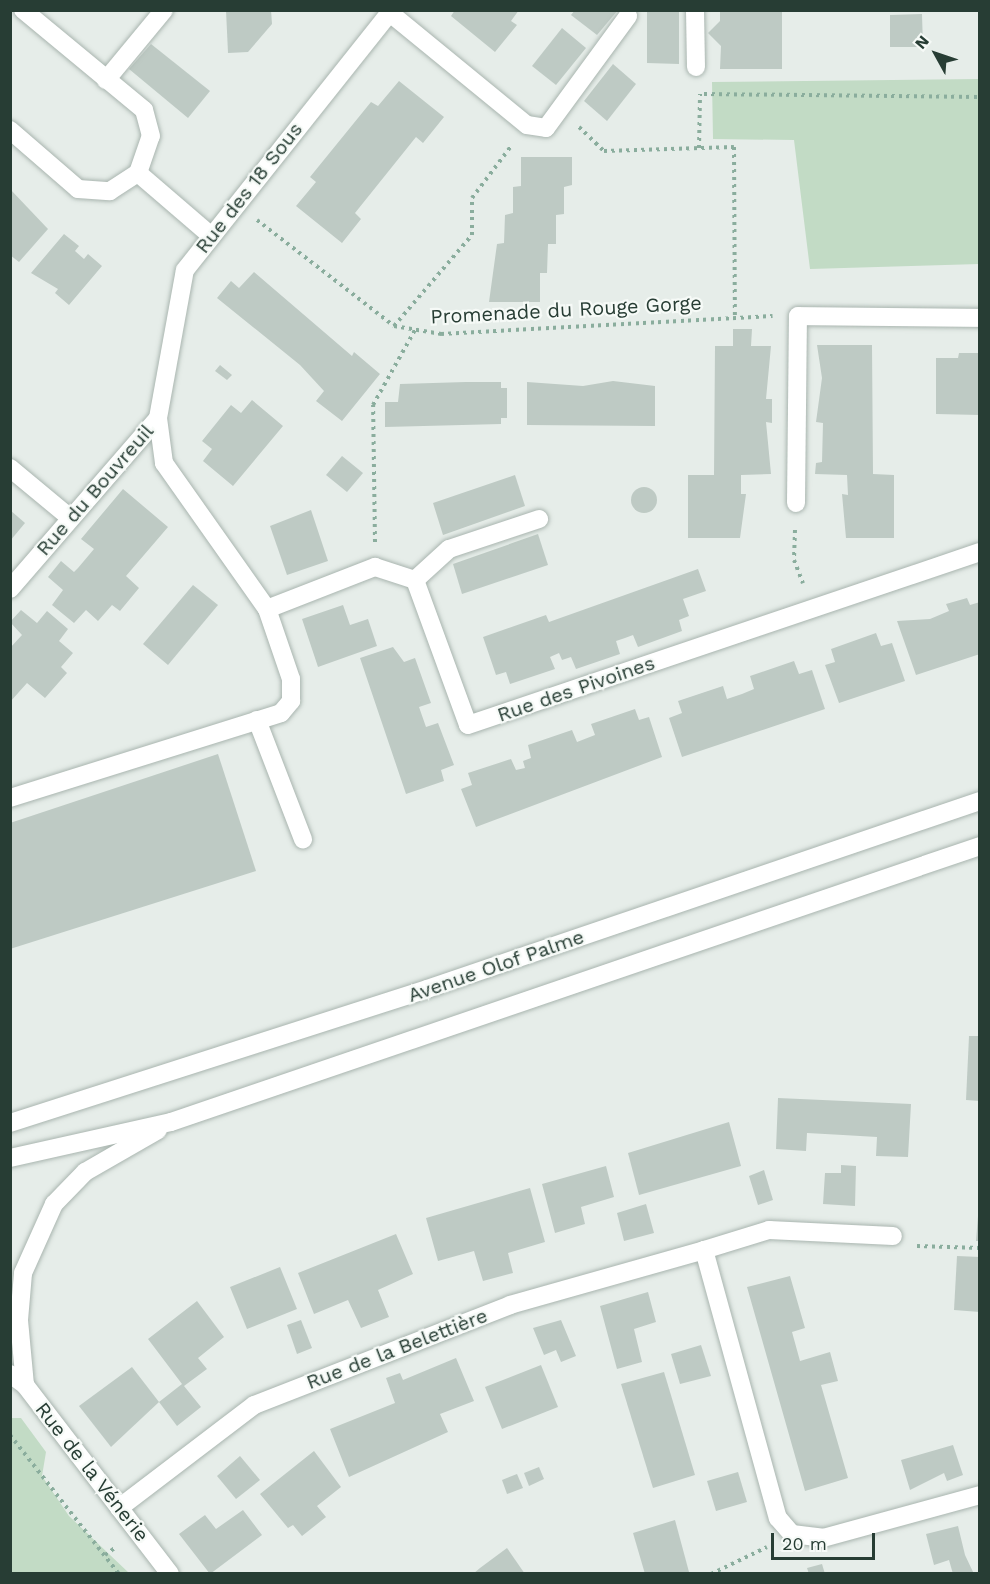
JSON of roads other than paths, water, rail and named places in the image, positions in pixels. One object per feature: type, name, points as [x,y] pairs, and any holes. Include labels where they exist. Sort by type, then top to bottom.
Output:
[{"type":"street","points":[[10,130],[78,189],[110,191],[138,173],[151,136],[144,110],[23,10]]},
{"type":"street","points":[[106,80],[164,10]]},
{"type":"street","points":[[694,10],[696,67]]},
{"type":"street","points":[[391,12],[527,125],[546,128],[628,16]]},
{"type":"street","name":"Rue des 18 Sous","points":[[256,720],[281,712],[291,701],[291,679],[267,609],[164,463],[158,418],[185,270],[209,234],[391,12]]},
{"type":"street","points":[[138,173],[209,234]]},
{"type":"street","points":[[796,503],[798,316],[980,318]]},
{"type":"street","name":"Rue du Bouvreuil","points":[[10,589],[69,517],[158,418]]},
{"type":"street","points":[[10,468],[69,517]]},
{"type":"street","points":[[267,609],[375,567],[415,580],[449,549],[539,519]]},
{"type":"street","name":"Rue des Pivoines","points":[[415,580],[468,725],[980,552]]},
{"type":"street","points":[[10,798],[256,720],[303,839]]},
{"type":"street","name":"Avenue Olof Palme","points":[[10,1123],[416,993],[980,801]]},
{"type":"street","name":"Avenue Olof Palme","points":[[10,1158],[171,1122],[980,846]]},
{"type":"street","points":[[18,1379],[23,1273],[54,1203],[85,1172],[171,1122]]},
{"type":"street","name":"Rue de la Belettière","points":[[119,1508],[254,1405],[510,1305],[769,1230],[892,1236]]},
{"type":"street","points":[[704,1250],[778,1518],[792,1534],[823,1538],[980,1495]]},
{"type":"street","name":"Rue de la Vénerie","points":[[18,1379],[170,1574]]}]
